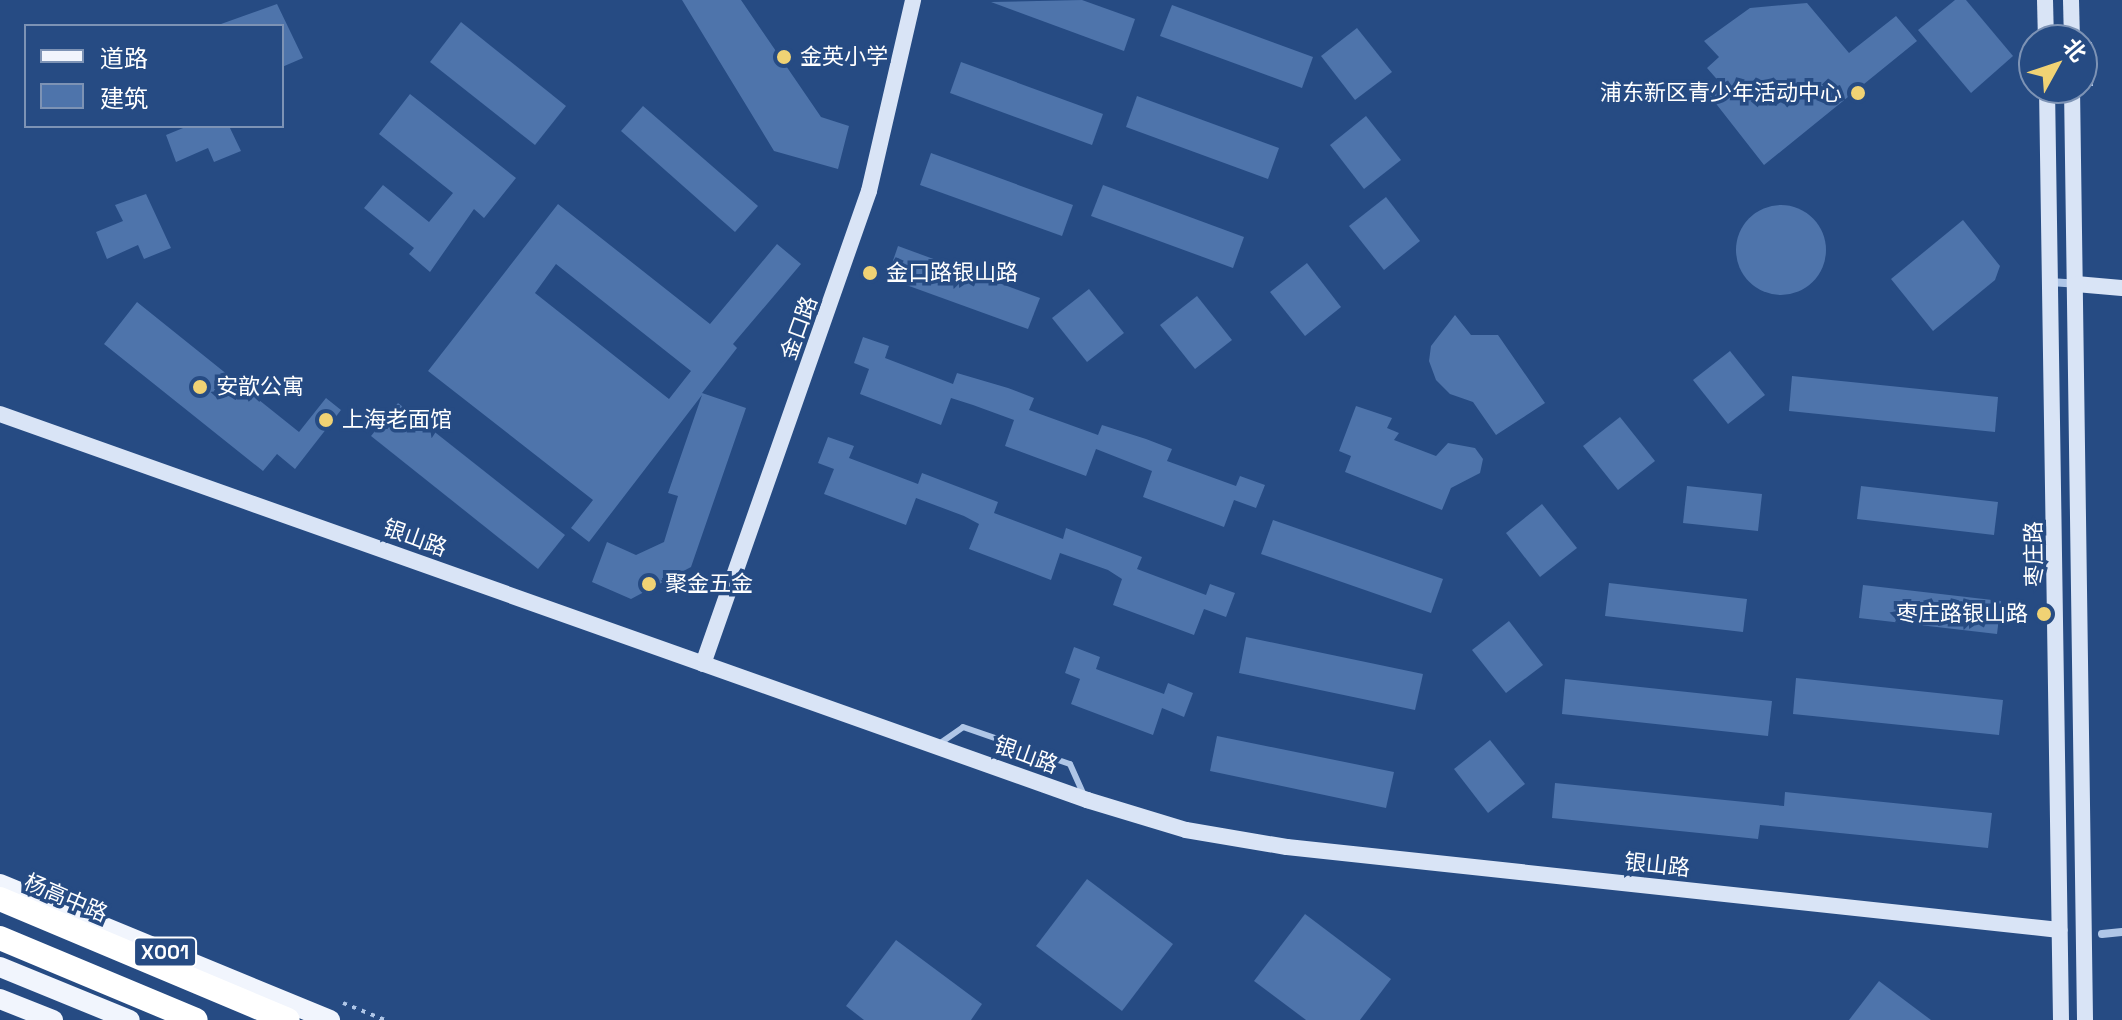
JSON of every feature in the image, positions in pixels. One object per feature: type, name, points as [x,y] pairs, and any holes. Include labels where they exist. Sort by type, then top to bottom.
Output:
[{"type":"highway","name":"杨高中路","points":[[0,899],[288,1020]]},
{"type":"highway","name":"X001","points":[[0,938],[196,1020]]},
{"type":"main road","name":"X001","points":[[0,884],[330,1020]]},
{"type":"main road","points":[[0,967],[130,1020]]},
{"type":"main road","points":[[0,999],[53,1020]]},
{"type":"street","name":"金口路","points":[[703,664],[869,191],[913,0]]},
{"type":"street","points":[[2045,0],[2046,24]]},
{"type":"street","points":[[2071,0],[2072,24]]},
{"type":"street","name":"枣庄路","points":[[2047,104],[2061,1020]]},
{"type":"street","name":"枣庄路","points":[[2072,104],[2085,1020]]},
{"type":"street","points":[[2050,282],[2122,288]]},
{"type":"street","name":"银山路","points":[[0,414],[1087,800],[1186,830],[1287,847],[2085,932]]},
{"type":"street","points":[[2102,934],[2122,932]]},
{"type":"lane","points":[[936,746],[963,727],[1070,764],[1087,800]]},
{"type":"building","points":[[682,0],[741,0],[821,117],[849,126],[838,169],[774,151]]},
{"type":"building","points":[[1082,0],[1135,19],[1124,51],[991,2]]},
{"type":"building","points":[[1955,0],[1966,0],[2013,56],[1971,93],[1918,30]]},
{"type":"building","points":[[1807,3],[1849,53],[1896,16],[1917,41],[1764,165],[1710,96],[1722,85],[1707,68],[1719,57],[1704,41],[1750,8]]},
{"type":"building","points":[[277,4],[303,58],[284,66],[284,24],[221,24]]},
{"type":"building","points":[[1172,5],[1313,57],[1302,88],[1160,36]]},
{"type":"building","points":[[461,22],[566,106],[535,145],[430,62]]},
{"type":"building","points":[[1357,28],[1392,72],[1355,100],[1321,56]]},
{"type":"building","points":[[961,62],[1103,114],[1092,145],[950,93]]},
{"type":"building","points":[[410,94],[516,178],[484,218],[474,209],[430,272],[409,254],[414,248],[364,208],[383,185],[429,222],[453,193],[379,134]]},
{"type":"building","points":[[1137,96],[1279,148],[1268,179],[1126,127]]},
{"type":"building","points":[[643,106],[758,206],[735,232],[621,131]]},
{"type":"building","points":[[1366,116],[1401,160],[1364,189],[1330,145]]},
{"type":"building","points":[[183,128],[230,128],[241,151],[214,162],[208,148],[176,162],[166,135]]},
{"type":"building","points":[[931,153],[1073,205],[1062,236],[920,185]]},
{"type":"building","points":[[1103,185],[1244,237],[1233,268],[1091,216]]},
{"type":"building","points":[[146,194],[171,248],[144,259],[138,245],[107,259],[96,232],[123,221],[115,205]]},
{"type":"building","points":[[1386,197],[1420,241],[1384,270],[1349,226]]},
{"type":"building","points":[[558,204],[710,324],[777,244],[801,264],[733,344],[737,348],[702,393],[746,408],[691,567],[631,599],[592,582],[607,542],[636,555],[664,542],[678,496],[668,493],[702,395],[589,542],[571,528],[593,500],[428,371]],"holes":[[[556,264],[691,371],[669,399],[535,293]]]},
{"type":"building","points":[[1781,205],[1798,208],[1813,218],[1823,233],[1826,250],[1823,267],[1813,282],[1798,292],[1781,295],[1764,292],[1749,282],[1739,267],[1736,250],[1739,233],[1749,218],[1764,208]]},
{"type":"building","points":[[1963,220],[2000,266],[1995,280],[1933,331],[1891,279]]},
{"type":"building","points":[[898,246],[1040,298],[1028,329],[887,278]]},
{"type":"building","points":[[1307,263],[1341,307],[1305,336],[1270,292]]},
{"type":"building","points":[[1089,289],[1124,333],[1087,362],[1052,318]]},
{"type":"building","points":[[1197,296],[1232,340],[1195,369],[1160,325]]},
{"type":"building","name":"安歆公寓","points":[[137,302],[299,432],[326,398],[341,410],[295,469],[277,454],[263,471],[104,344]]},
{"type":"building","points":[[1455,315],[1471,335],[1498,335],[1545,403],[1496,435],[1473,402],[1450,394],[1436,380],[1429,361],[1431,346]]},
{"type":"building","points":[[863,337],[889,346],[885,358],[953,384],[957,373],[1008,388],[1034,398],[1029,410],[1098,435],[1102,425],[1146,439],[1172,449],[1167,461],[1236,486],[1240,476],[1265,485],[1256,508],[1234,500],[1224,527],[1143,497],[1152,471],[1096,449],[1086,476],[1005,446],[1014,420],[973,405],[951,398],[941,425],[860,394],[869,369],[854,363]]},
{"type":"building","points":[[1730,351],[1765,395],[1728,424],[1693,380]]},
{"type":"building","points":[[1792,376],[1998,397],[1995,432],[1789,411]]},
{"type":"building","points":[[398,403],[565,535],[538,569],[371,436]]},
{"type":"building","points":[[1356,406],[1392,418],[1387,428],[1399,433],[1394,440],[1436,456],[1448,443],[1475,448],[1483,459],[1480,473],[1451,488],[1442,510],[1345,472],[1351,456],[1339,451]]},
{"type":"building","points":[[1620,417],[1655,461],[1618,490],[1583,446]]},
{"type":"building","points":[[828,437],[854,446],[849,458],[918,484],[922,473],[998,502],[994,513],[1063,539],[1066,528],[1142,557],[1137,569],[1206,595],[1210,584],[1235,593],[1226,617],[1204,609],[1194,635],[1113,605],[1122,579],[1108,570],[1060,553],[1051,580],[969,549],[979,524],[964,516],[916,498],[906,525],[824,494],[834,469],[818,463]]},
{"type":"building","points":[[1687,486],[1762,494],[1758,531],[1683,523]]},
{"type":"building","points":[[1861,486],[1998,502],[1994,535],[1857,519]]},
{"type":"building","points":[[1542,504],[1577,548],[1540,577],[1506,533]]},
{"type":"building","points":[[1273,520],[1443,579],[1431,613],[1261,554]]},
{"type":"building","points":[[1609,583],[1747,599],[1743,632],[1605,616]]},
{"type":"building","points":[[1863,585],[2001,601],[1997,634],[1859,618]]},
{"type":"building","points":[[1509,621],[1543,665],[1506,693],[1472,650]]},
{"type":"building","points":[[1246,637],[1423,674],[1415,710],[1239,673]]},
{"type":"building","points":[[1074,647],[1100,657],[1096,669],[1164,694],[1168,683],[1193,693],[1184,717],[1162,708],[1153,735],[1071,704],[1080,679],[1065,673]]},
{"type":"building","points":[[1796,678],[2003,700],[1999,735],[1793,714]]},
{"type":"building","points":[[1565,679],[1772,701],[1768,736],[1562,714]]},
{"type":"building","points":[[1217,736],[1394,772],[1386,808],[1210,771]]},
{"type":"building","points":[[1490,740],[1525,784],[1488,813],[1454,769]]},
{"type":"building","points":[[1555,783],[1784,806],[1785,792],[1992,813],[1988,848],[1760,825],[1758,839],[1552,818]]},
{"type":"building","points":[[1087,879],[1173,944],[1122,1011],[1036,946]]},
{"type":"building","points":[[1305,914],[1391,979],[1360,1020],[1306,1020],[1254,981]]},
{"type":"building","points":[[896,940],[982,1004],[971,1020],[864,1020],[846,1006]]},
{"type":"building","points":[[1879,981],[1931,1020],[1849,1020]]},
{"type":"place","name":"金英小学","points":[[784,57]]},
{"type":"place","name":"浦东新区青少年活动中心","points":[[1858,93]]},
{"type":"place","name":"金口路银山路","points":[[870,273]]},
{"type":"place","name":"安歆公寓","points":[[200,387]]},
{"type":"place","name":"上海老面馆","points":[[326,420]]},
{"type":"place","name":"聚金五金","points":[[649,584]]},
{"type":"place","name":"枣庄路银山路","points":[[2044,614]]}]
